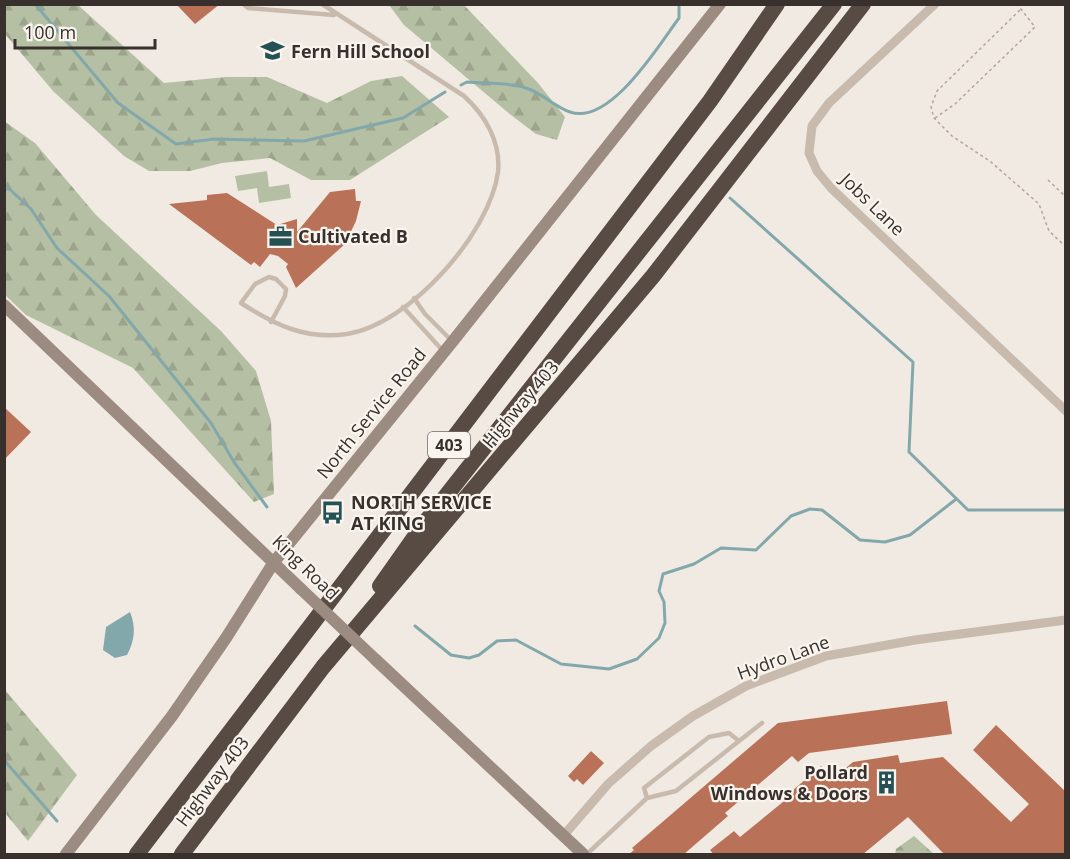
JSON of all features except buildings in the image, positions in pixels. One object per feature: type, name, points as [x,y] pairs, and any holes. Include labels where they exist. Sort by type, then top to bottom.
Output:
[{"type":"highway","name":"Highway 403","points":[[137,855],[710,101],[779,4]]},
{"type":"highway","points":[[323,668],[423,525],[834,4]]},
{"type":"highway","name":"Highway 403","points":[[182,855],[323,668],[653,276],[863,4]]},
{"type":"street","name":"North Service Road","points":[[66,855],[172,716],[226,638],[274,562],[445,352],[720,4]]},
{"type":"street","name":"Jobs Lane","points":[[935,4],[829,103],[812,126],[808,153],[817,171],[831,188],[1065,411]]},
{"type":"street","name":"King Road","points":[[6,310],[585,855]]},
{"type":"street","name":"Hydro Lane","points":[[564,835],[608,784],[651,746],[693,716],[746,686],[826,656],[915,640],[1065,620]]},
{"type":"lane","points":[[243,4],[248,8],[336,15]]},
{"type":"lane","points":[[271,322],[285,296],[286,289],[276,279],[269,277],[255,284],[242,303],[271,322],[308,335],[348,334],[387,321],[452,261],[479,221],[493,191],[498,171],[498,154],[493,137],[478,109],[464,96],[322,4]]},
{"type":"lane","points":[[414,298],[425,314],[453,341]]},
{"type":"lane","points":[[403,308],[445,352]]},
{"type":"lane","points":[[585,855],[646,798],[676,791],[762,723]]},
{"type":"lane","points":[[646,798],[644,788],[709,737],[729,733],[739,741]]},
{"type":"path","points":[[934,118],[955,104],[1035,27],[1017,4]]},
{"type":"path","points":[[1020,10],[933,95],[931,107],[934,118],[952,136],[991,162],[1039,204],[1049,231],[1065,247]]},
{"type":"path","points":[[1048,180],[1065,197]]},
{"type":"green space","points":[[4,5],[78,5],[164,83],[226,77],[267,77],[327,103],[371,81],[402,76],[449,117],[350,180],[311,180],[270,158],[222,163],[190,171],[149,171],[124,156],[53,91],[5,34]]},
{"type":"green space","points":[[389,5],[464,5],[538,83],[565,117],[557,140],[536,134],[511,115],[404,25]]},
{"type":"green space","points":[[4,121],[35,143],[96,215],[221,331],[256,371],[271,421],[274,494],[254,502],[133,368],[26,315],[5,295]]},
{"type":"green space","points":[[267,171],[269,187],[289,184],[291,198],[259,203],[257,188],[238,191],[235,176]]},
{"type":"green space","points":[[5,690],[77,775],[28,841],[5,813]]},
{"type":"green space","points":[[914,836],[934,854],[895,854],[896,849]]},
{"type":"water","points":[[130,612],[134,628],[132,644],[127,655],[115,658],[103,650],[106,627]]},
{"type":"waterway","points":[[35,4],[118,103],[176,144],[214,139],[304,141],[403,118],[445,92]]},
{"type":"waterway","points":[[461,85],[467,82],[519,86],[532,90],[570,112],[585,113],[601,107],[617,96],[632,80],[679,18],[679,4]]},
{"type":"waterway","points":[[4,184],[31,209],[57,248],[109,296],[211,423],[234,462],[267,507]]},
{"type":"waterway","points":[[730,198],[913,362],[909,452],[968,510],[1066,510]]},
{"type":"waterway","points":[[415,626],[451,655],[469,658],[479,655],[497,641],[516,640],[561,664],[609,669],[637,659],[659,638],[665,623],[664,602],[659,591],[663,574],[694,564],[721,548],[756,550],[791,516],[810,509],[822,510],[860,540],[885,542],[910,535],[955,500]]},
{"type":"waterway","points":[[4,760],[57,821]]},
{"type":"place","name":"Fern Hill School","points":[[273,51]]},
{"type":"place","name":"Cultivated B","points":[[280,236]]},
{"type":"place","name":"NORTH SERVICE AT KING","points":[[333,512]]},
{"type":"place","name":"Pollard Windows & Doors","points":[[886,782]]}]
